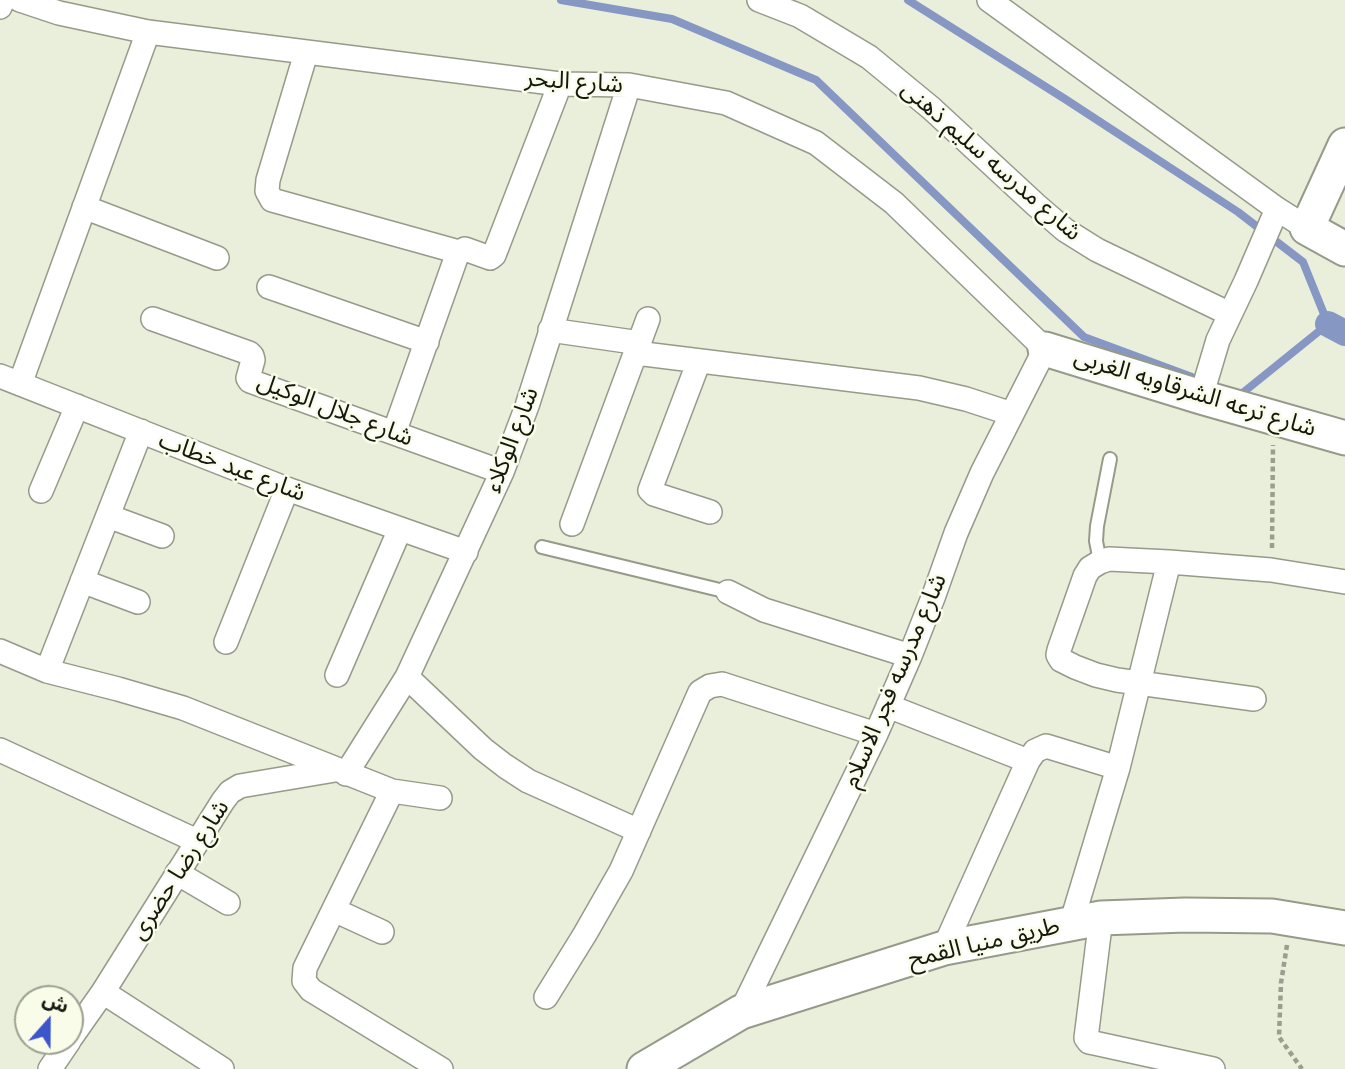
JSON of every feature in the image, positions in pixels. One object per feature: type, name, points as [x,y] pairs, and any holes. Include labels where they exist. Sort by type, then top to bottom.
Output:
[{"type":"main road","points":[[1345,145],[1307,228],[1345,249]]},
{"type":"main road","name":"شارع ترعه الشرقاويه الغربى","points":[[1045,349],[1345,438]]},
{"type":"main road","name":"طريق منيا القمح","points":[[644,1069],[741,1012],[944,948],[1086,921],[1185,915],[1272,916],[1345,928]]},
{"type":"street","points":[[0,7],[3,0]]},
{"type":"street","name":"شارع البحر","points":[[20,0],[59,13],[148,32],[560,84],[629,85],[726,103],[816,143],[894,204],[1045,349]]},
{"type":"street","name":"شارع مدرسه سليم ذهنى","points":[[759,0],[800,16],[869,57],[931,108],[1065,230],[1097,250],[1230,314]]},
{"type":"street","points":[[989,0],[1012,7],[1276,212],[1307,228]]},
{"type":"street","points":[[10,380],[84,207],[148,32]]},
{"type":"street","points":[[306,53],[268,180],[267,191],[272,200],[458,252],[465,249],[490,258],[494,255],[560,84]]},
{"type":"street","name":"شارع الوكلاء","points":[[341,772],[407,677],[502,472],[527,406],[629,85]]},
{"type":"street","points":[[84,207],[217,258]]},
{"type":"street","points":[[1201,397],[1218,340],[1276,212]]},
{"type":"street","points":[[394,433],[458,252]]},
{"type":"street","points":[[269,287],[426,342]]},
{"type":"street","name":"شارع جلال الوكيل","points":[[153,318],[249,354],[253,360],[247,378],[250,381],[502,472]]},
{"type":"street","points":[[572,524],[649,319]]},
{"type":"street","points":[[550,330],[699,361],[919,388],[1013,414]]},
{"type":"street","name":"شارع مدرسه فجر الاسلام","points":[[741,1012],[876,734],[910,656],[956,533],[982,473],[1045,349]]},
{"type":"street","points":[[699,361],[650,490],[654,494],[710,512]]},
{"type":"street","name":"شارع عبد خطاب","points":[[10,380],[287,489],[466,552]]},
{"type":"street","points":[[41,491],[77,406]]},
{"type":"street","points":[[47,671],[141,431]]},
{"type":"street","points":[[226,642],[287,489]]},
{"type":"street","points":[[108,516],[162,536]]},
{"type":"street","points":[[337,675],[400,529]]},
{"type":"street","points":[[1254,699],[1096,675],[1061,660],[1058,655],[1090,568],[1110,559],[1170,562],[1272,570],[1345,582]]},
{"type":"street","points":[[1170,562],[1118,768],[1086,921],[1086,1038],[1089,1042],[1213,1069]]},
{"type":"street","points":[[82,581],[138,602]]},
{"type":"street","points":[[728,592],[764,610],[910,656]]},
{"type":"street","points":[[0,651],[47,671],[183,708],[392,791],[440,797]]},
{"type":"street","points":[[407,677],[483,749],[505,766],[528,781],[639,831]]},
{"type":"street","points":[[546,997],[621,871],[700,692],[710,686],[722,684],[876,734]]},
{"type":"street","points":[[888,706],[1028,761]]},
{"type":"street","points":[[944,948],[1028,761],[1035,751],[1046,746],[1118,768]]},
{"type":"street","points":[[0,750],[197,841]]},
{"type":"street","name":"شارع رضا حضرى","points":[[84,1019],[230,792],[240,786],[341,772]]},
{"type":"street","points":[[392,791],[305,968],[304,981],[311,990],[440,1069]]},
{"type":"street","points":[[177,873],[228,903]]},
{"type":"street","points":[[334,910],[382,932]]},
{"type":"street","points":[[103,992],[222,1069]]},
{"type":"lane","points":[[1100,562],[1096,541],[1097,526],[1110,459]]},
{"type":"lane","points":[[542,547],[728,592]]},
{"type":"path","points":[[1272,570],[1274,417]]},
{"type":"path","points":[[1290,919],[1281,983],[1279,1037],[1302,1069]]},
{"type":"waterway","points":[[561,0],[672,19],[816,80],[1084,337],[1192,377]]},
{"type":"waterway","points":[[908,0],[1238,212],[1303,262],[1328,324],[1240,395],[1237,394]]},
{"type":"waterway","points":[[1328,324],[1345,333]]}]
